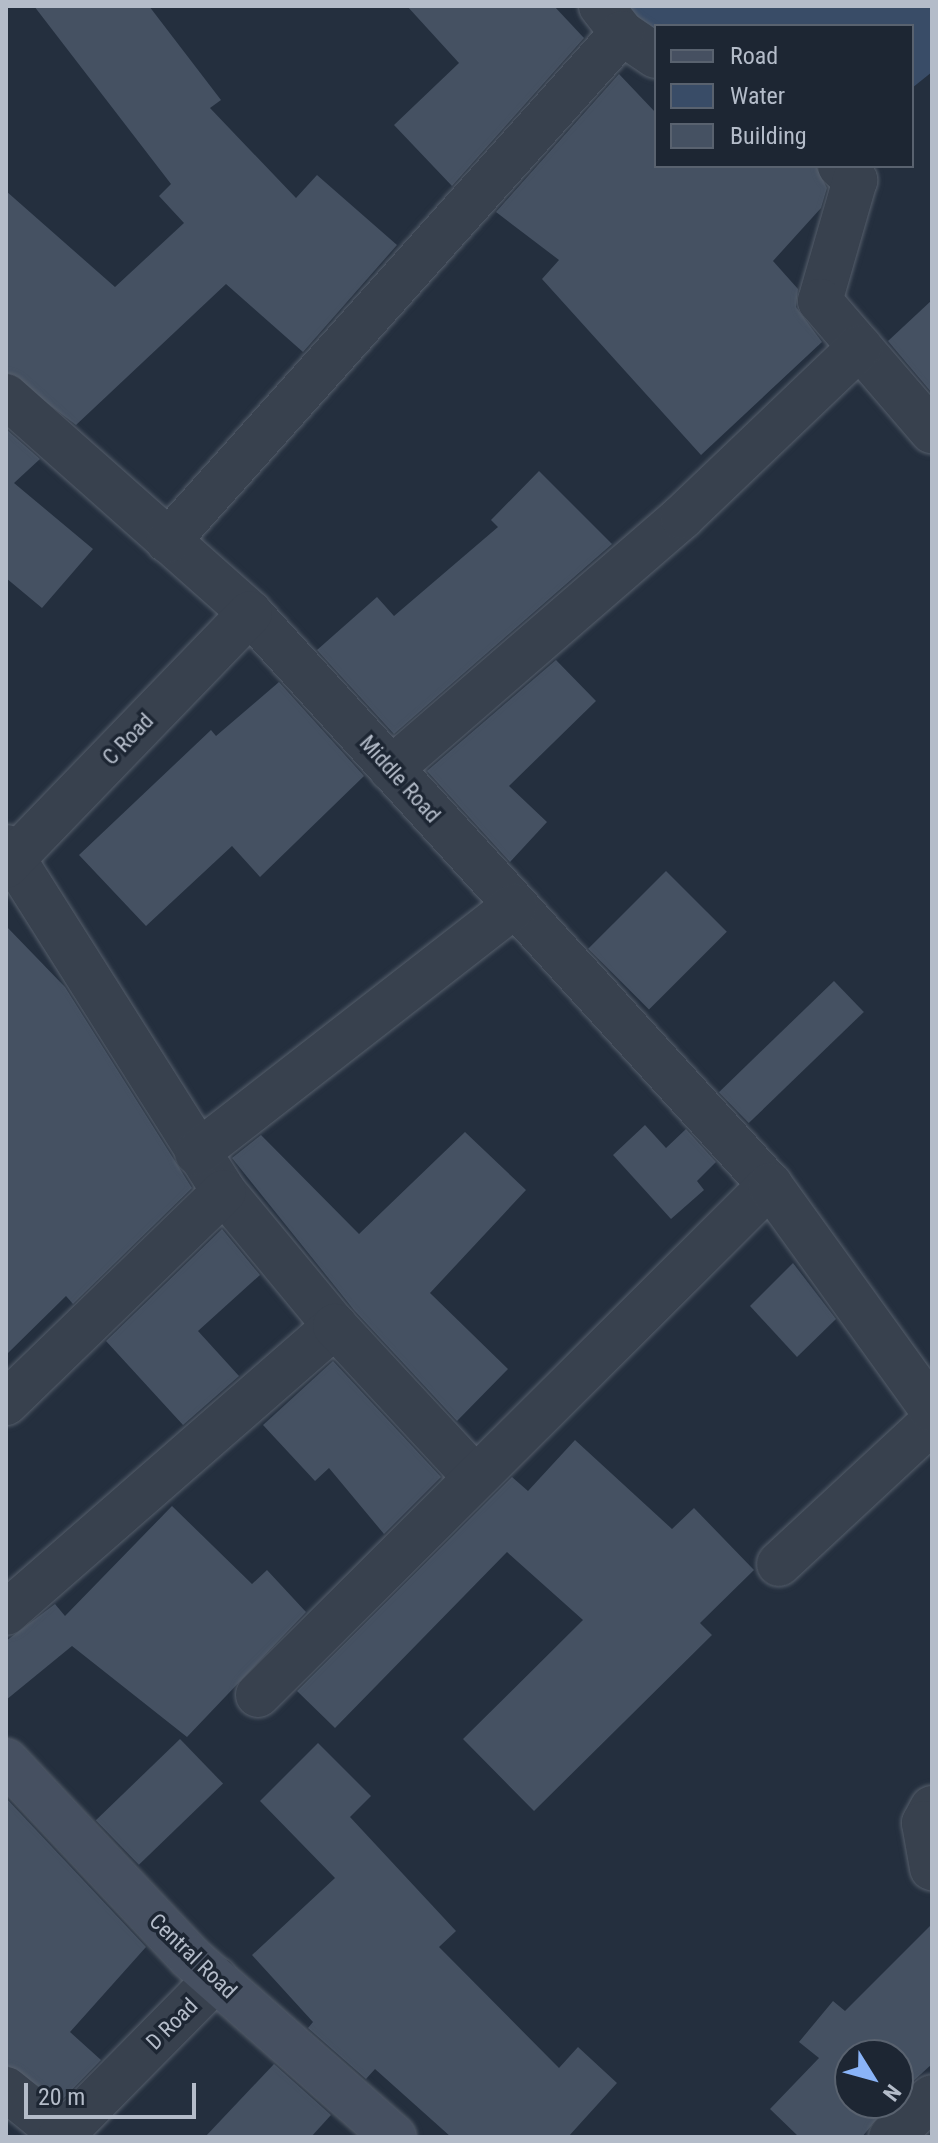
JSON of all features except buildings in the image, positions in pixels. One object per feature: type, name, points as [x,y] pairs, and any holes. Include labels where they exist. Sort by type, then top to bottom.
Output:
[{"type":"street","points":[[168,541],[627,32]]},
{"type":"street","points":[[842,168],[855,180],[820,301],[932,431]]},
{"type":"street","points":[[391,769],[682,517],[860,347]]},
{"type":"street","name":"Middle Road","points":[[6,396],[250,613],[770,1185],[932,1410]]},
{"type":"street","name":"C Road","points":[[9,856],[250,613]]},
{"type":"street","points":[[9,856],[224,1192],[335,1326],[474,1476]]},
{"type":"street","points":[[197,1153],[515,905]]},
{"type":"street","points":[[258,1695],[474,1476],[770,1185]]},
{"type":"street","points":[[6,1403],[224,1192]]},
{"type":"street","points":[[6,1613],[335,1326]]},
{"type":"street","points":[[779,1564],[932,1422]]},
{"type":"street","name":"Central Road","points":[[6,1761],[216,1979],[394,2137]]},
{"type":"street","points":[[932,1808],[924,1823],[932,1868]]},
{"type":"street","name":"D Road","points":[[62,2136],[216,1979]]},
{"type":"street","points":[[6,2089],[62,2136]]},
{"type":"street","points":[[891,2137],[932,2097]]},
{"type":"water","points":[[595,6],[932,6],[932,72],[914,86],[914,24],[654,24],[654,53]]}]
